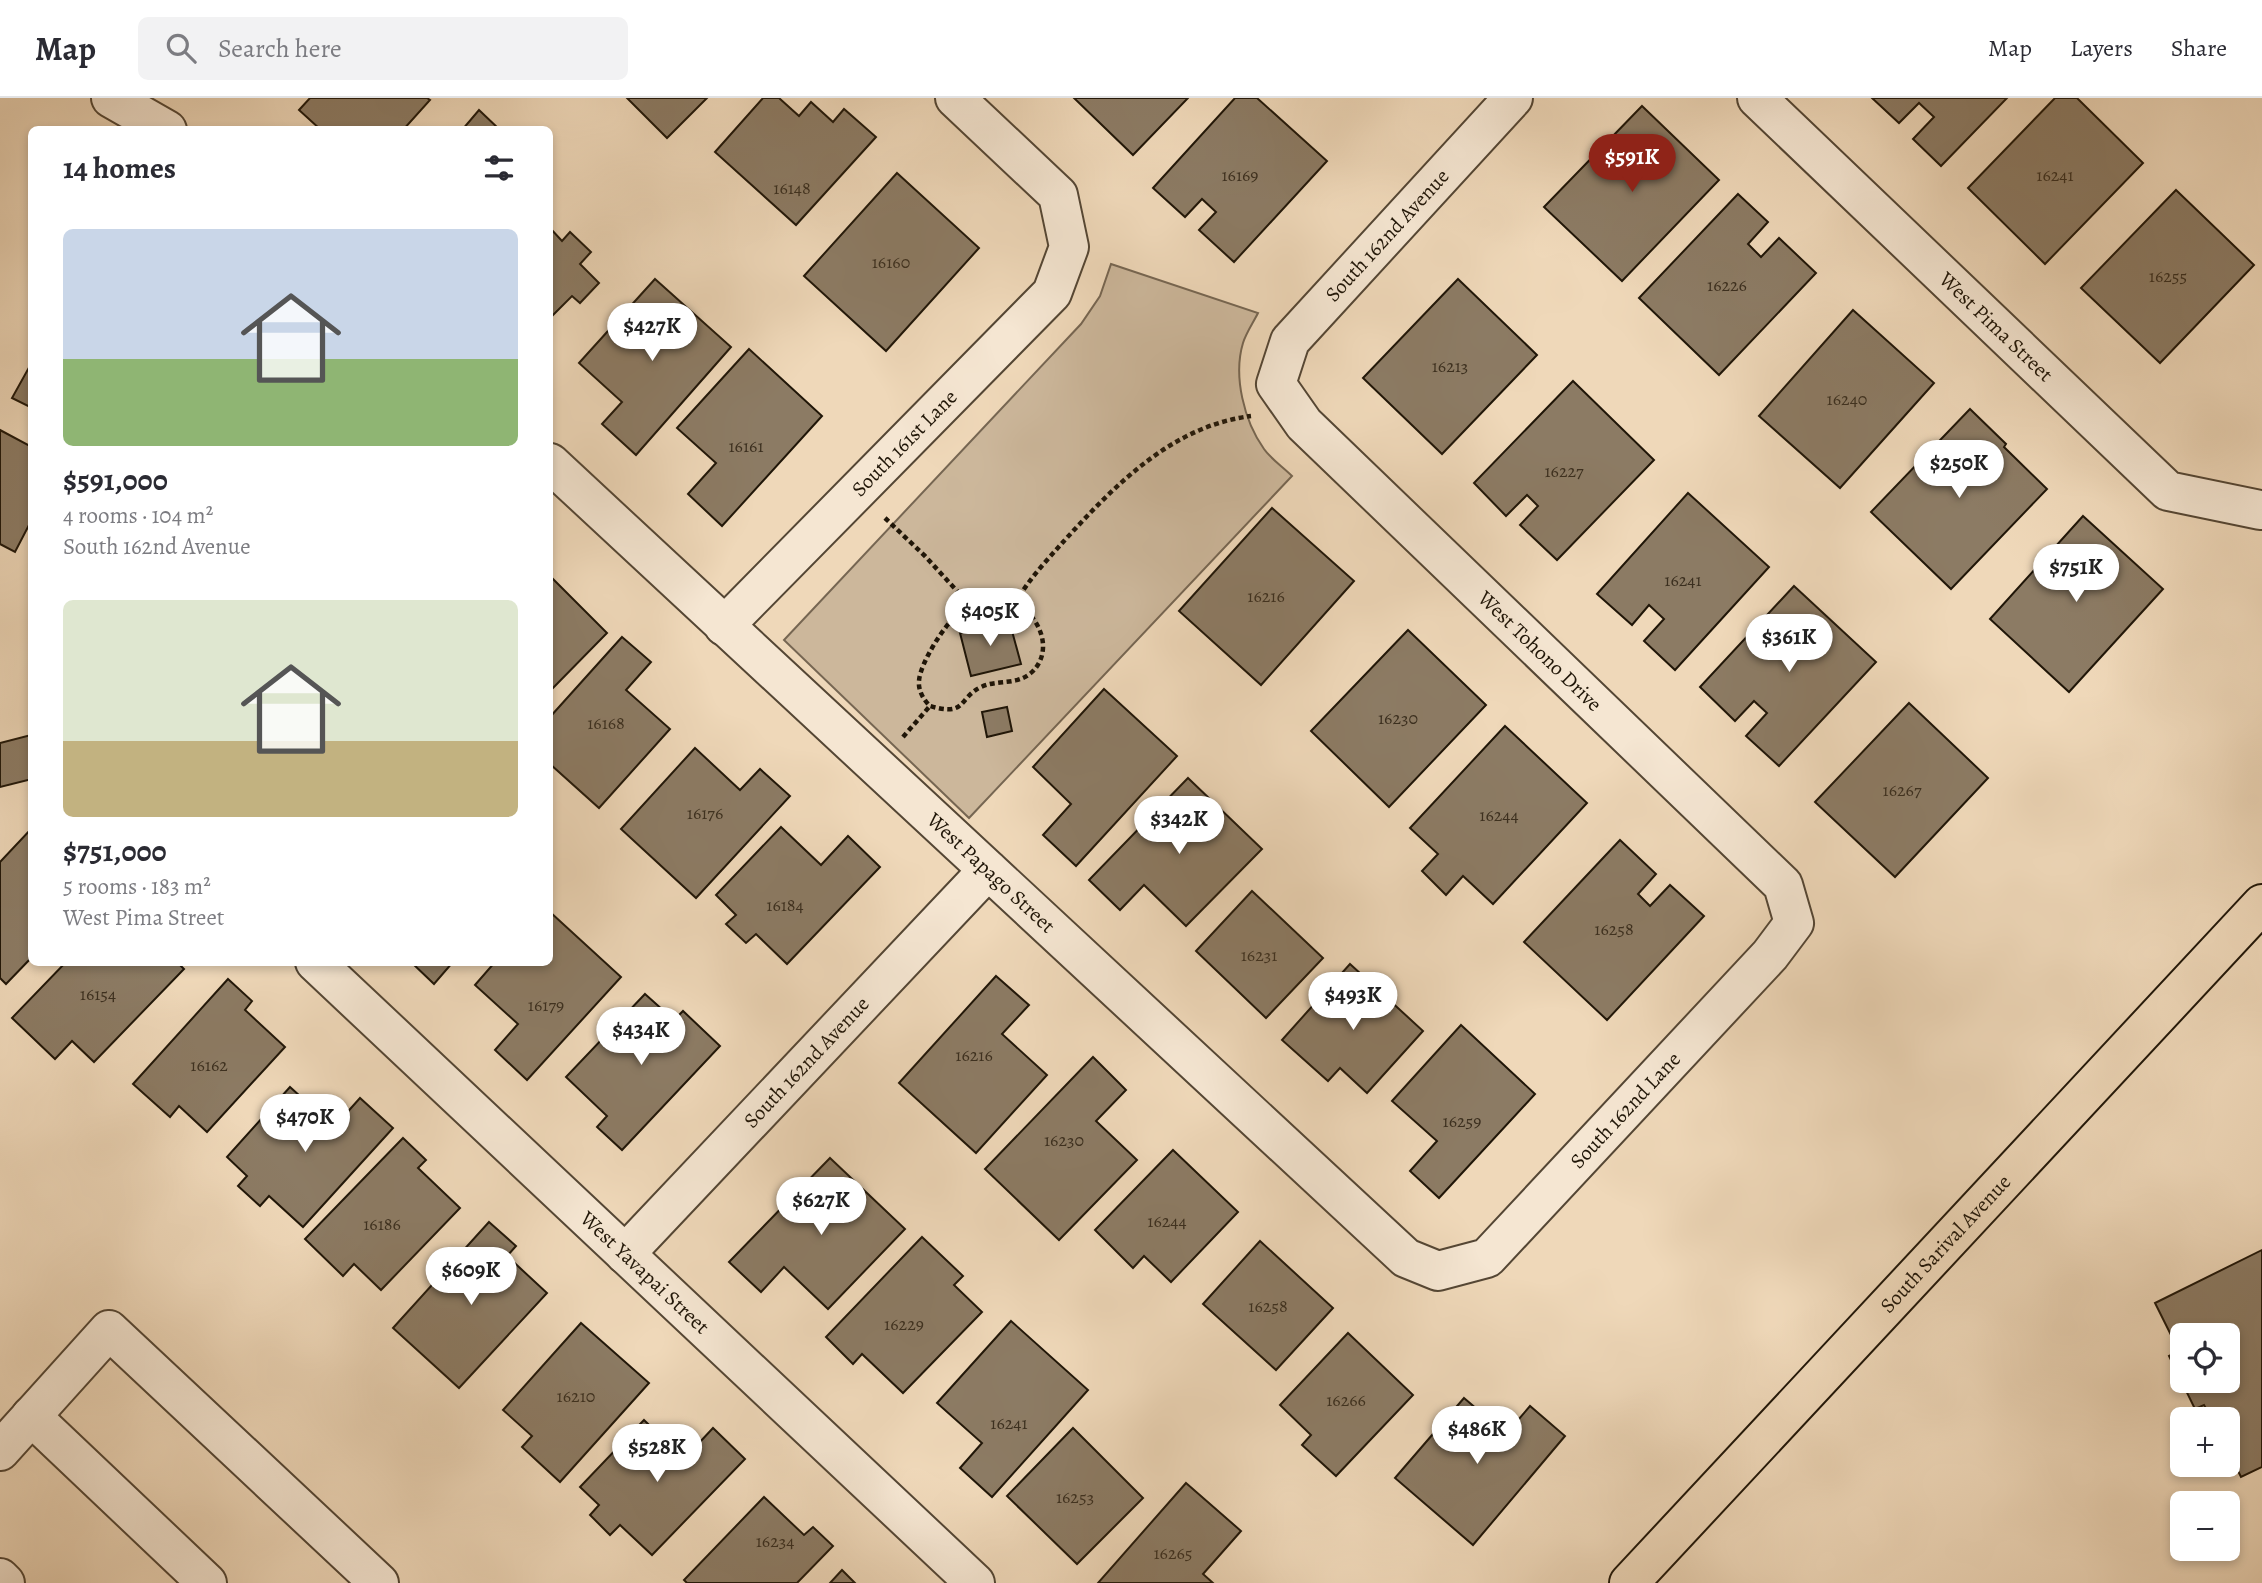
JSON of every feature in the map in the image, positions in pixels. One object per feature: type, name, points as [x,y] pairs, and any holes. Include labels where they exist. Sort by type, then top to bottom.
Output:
[{"type":"main road","name":"South Sarival Avenue","points":[[1629,1583],[2262,904]]},
{"type":"street","points":[[111,98],[160,126]]},
{"type":"street","name":"South 161st Lane","points":[[724,626],[1052,293],[1069,247],[1058,195],[955,98]]},
{"type":"street","name":"South 162nd Avenue","points":[[1276,384],[1290,341],[1513,98]]},
{"type":"street","name":"West Pima Street","points":[[1757,98],[2168,491],[2260,510]]},
{"type":"street","name":"West Tohono Drive","points":[[1276,384],[1304,424],[1783,885],[1794,923]]},
{"type":"street","name":"West Papago Street","points":[[553,466],[1406,1258],[1438,1271]]},
{"type":"street","name":"South 162nd Avenue","points":[[625,1254],[988,870]]},
{"type":"street","name":"South 162nd Lane","points":[[1438,1271],[1487,1258],[1770,955],[1794,923]]},
{"type":"street","name":"West Yavapai Street","points":[[319,966],[975,1583]]},
{"type":"street","points":[[0,1451],[109,1330],[379,1583]]},
{"type":"street","points":[[31,1416],[207,1583]]},
{"type":"street","points":[[0,1578],[5,1583]]},
{"type":"path","points":[[1015,604],[1052,554],[1126,477],[1190,433],[1212,424],[1256,415],[1276,384]]},
{"type":"path","points":[[858,489],[969,604]]},
{"type":"path","points":[[985,599],[1003,599],[1015,604],[1037,624],[1043,637],[1040,664],[1020,681],[981,687],[958,707],[948,710],[930,706],[921,693],[919,682],[922,670],[944,629],[957,613],[969,604],[985,599]]},
{"type":"shaded area","points":[[1111,264],[1258,313],[1244,339],[1240,356],[1242,398],[1251,425],[1264,449],[1292,476],[969,818],[784,640],[1081,324],[1100,296]]},
{"type":"building","points":[[310,98],[430,100],[407,126],[317,126],[299,110]]},
{"type":"building","points":[[627,98],[707,98],[667,138]]},
{"type":"building","points":[[763,98],[779,98],[799,116],[811,102],[833,122],[844,109],[876,137],[796,225],[715,152]]},
{"type":"building","points":[[1074,98],[1188,98],[1133,155]]},
{"type":"building","points":[[1235,98],[1257,98],[1327,161],[1234,262],[1199,230],[1216,212],[1202,199],[1185,217],[1153,188]]},
{"type":"building","points":[[1872,98],[2007,98],[1941,166],[1913,139],[1934,117],[1919,103],[1899,123]]},
{"type":"building","points":[[2055,98],[2077,98],[2143,163],[2045,264],[1968,188]]},
{"type":"building","points":[[1642,106],[1719,180],[1622,281],[1544,207]]},
{"type":"building","points":[[479,110],[496,126],[465,126]]},
{"type":"building","points":[[897,173],[979,248],[886,351],[804,276]]},
{"type":"building","points":[[2176,190],[2254,265],[2160,363],[2081,288]]},
{"type":"building","points":[[1738,194],[1768,222],[1748,244],[1761,257],[1779,238],[1816,273],[1719,375],[1639,298]]},
{"type":"building","points":[[553,231],[562,241],[570,232],[591,252],[580,264],[599,283],[580,303],[572,296],[553,315]]},
{"type":"building","points":[[655,279],[731,347],[636,455],[602,424],[622,402],[579,363]]},
{"type":"building","points":[[1458,279],[1537,355],[1442,454],[1363,378]]},
{"type":"building","points":[[1853,310],[1934,383],[1840,488],[1759,416]]},
{"type":"building","points":[[749,349],[822,416],[722,526],[688,494],[716,463],[677,428]]},
{"type":"building","points":[[28,369],[28,406],[12,398]]},
{"type":"building","points":[[1573,381],[1654,460],[1557,560],[1520,525],[1538,506],[1527,495],[1506,516],[1474,483]]},
{"type":"building","points":[[1970,409],[2047,489],[1951,589],[1871,512]]},
{"type":"building","points":[[0,430],[28,445],[28,527],[15,552],[0,544]]},
{"type":"building","points":[[1688,493],[1769,567],[1675,670],[1644,641],[1664,619],[1649,605],[1632,625],[1597,594]]},
{"type":"building","points":[[1272,508],[1354,581],[1261,685],[1179,611]]},
{"type":"building","points":[[2083,516],[2163,589],[2069,692],[1990,619]]},
{"type":"building","points":[[553,579],[607,633],[553,688]]},
{"type":"building","points":[[1794,586],[1876,662],[1779,766],[1746,736],[1767,713],[1754,701],[1735,721],[1700,687]]},
{"type":"building","points":[[1009,620],[1021,664],[971,676],[960,633]]},
{"type":"building","points":[[1408,630],[1486,705],[1389,807],[1311,731]]},
{"type":"building","points":[[622,637],[651,662],[626,690],[670,729],[599,808],[553,767],[553,714]]},
{"type":"building","points":[[1104,689],[1177,756],[1076,866],[1043,835],[1071,804],[1033,767]]},
{"type":"building","points":[[1909,703],[1988,778],[1895,877],[1815,802]]},
{"type":"building","points":[[1007,707],[1012,731],[987,737],[982,712]]},
{"type":"building","points":[[1505,726],[1587,803],[1493,904],[1463,876],[1446,895],[1422,871],[1438,854],[1410,828]]},
{"type":"building","points":[[28,736],[28,780],[0,787],[0,743]]},
{"type":"building","points":[[695,748],[740,790],[760,769],[790,796],[696,898],[621,829]]},
{"type":"building","points":[[1188,778],[1262,849],[1186,926],[1144,885],[1120,910],[1089,880]]},
{"type":"building","points":[[781,827],[821,865],[848,836],[880,867],[787,964],[756,934],[746,943],[726,924],[736,915],[716,895]]},
{"type":"building","points":[[28,832],[28,961],[6,984],[0,978],[0,862]]},
{"type":"building","points":[[1620,840],[1656,874],[1638,894],[1650,906],[1670,885],[1704,916],[1607,1020],[1524,942]]},
{"type":"building","points":[[1252,891],[1323,958],[1266,1018],[1196,951]]},
{"type":"building","points":[[553,915],[621,977],[527,1080],[495,1050],[518,1024],[475,985],[492,966],[553,966]]},
{"type":"building","points":[[1350,964],[1423,1031],[1367,1093],[1340,1068],[1328,1081],[1282,1040]]},
{"type":"building","points":[[62,966],[181,966],[184,969],[94,1062],[72,1041],[55,1059],[12,1018]]},
{"type":"building","points":[[415,966],[450,966],[434,984]]},
{"type":"building","points":[[996,976],[1029,1005],[1002,1034],[1047,1075],[976,1153],[899,1083]]},
{"type":"building","points":[[228,979],[252,1001],[245,1010],[285,1047],[207,1132],[179,1106],[170,1117],[133,1084]]},
{"type":"building","points":[[645,994],[674,1020],[683,1011],[720,1046],[622,1150],[597,1127],[607,1116],[566,1077]]},
{"type":"building","points":[[1461,1025],[1535,1094],[1439,1198],[1410,1171],[1437,1141],[1392,1101]]},
{"type":"building","points":[[1093,1057],[1126,1090],[1096,1121],[1137,1160],[1059,1240],[985,1169]]},
{"type":"building","points":[[290,1087],[334,1127],[360,1098],[393,1128],[303,1227],[269,1196],[260,1206],[238,1186],[247,1176],[227,1157]]},
{"type":"building","points":[[403,1138],[426,1160],[418,1168],[460,1208],[381,1290],[354,1264],[343,1276],[305,1239]]},
{"type":"building","points":[[1173,1150],[1238,1212],[1171,1282],[1144,1256],[1133,1268],[1095,1230]]},
{"type":"building","points":[[830,1158],[905,1229],[828,1309],[784,1267],[761,1292],[729,1262]]},
{"type":"building","points":[[489,1222],[516,1246],[507,1256],[547,1293],[459,1388],[393,1328]]},
{"type":"building","points":[[922,1237],[963,1276],[954,1285],[982,1312],[903,1393],[862,1354],[853,1364],[826,1337]]},
{"type":"building","points":[[1260,1241],[1333,1308],[1276,1370],[1203,1304]]},
{"type":"building","points":[[2262,1250],[2262,1467],[2241,1477],[2240,1475],[2240,1407],[2194,1407],[2187,1393],[2240,1393],[2240,1323],[2170,1323],[2170,1333],[2155,1303]]},
{"type":"building","points":[[1011,1321],[1088,1390],[992,1497],[960,1468],[982,1443],[937,1403]]},
{"type":"building","points":[[581,1323],[649,1383],[560,1482],[522,1447],[532,1436],[503,1410]]},
{"type":"building","points":[[1348,1333],[1413,1395],[1336,1476],[1302,1445],[1311,1435],[1280,1405]]},
{"type":"building","points":[[1464,1398],[1506,1434],[1530,1406],[1565,1436],[1473,1545],[1395,1478]]},
{"type":"building","points":[[644,1420],[684,1459],[713,1428],[745,1459],[652,1555],[620,1525],[610,1535],[590,1515],[599,1505],[580,1487]]},
{"type":"building","points":[[1073,1428],[1143,1498],[1077,1564],[1007,1496]]},
{"type":"building","points":[[1186,1483],[1241,1531],[1203,1574],[1213,1583],[1098,1583]]},
{"type":"building","points":[[764,1497],[804,1535],[813,1527],[833,1546],[797,1583],[687,1583],[684,1580]]},
{"type":"building","points":[[842,1570],[855,1583],[830,1583]]}]
